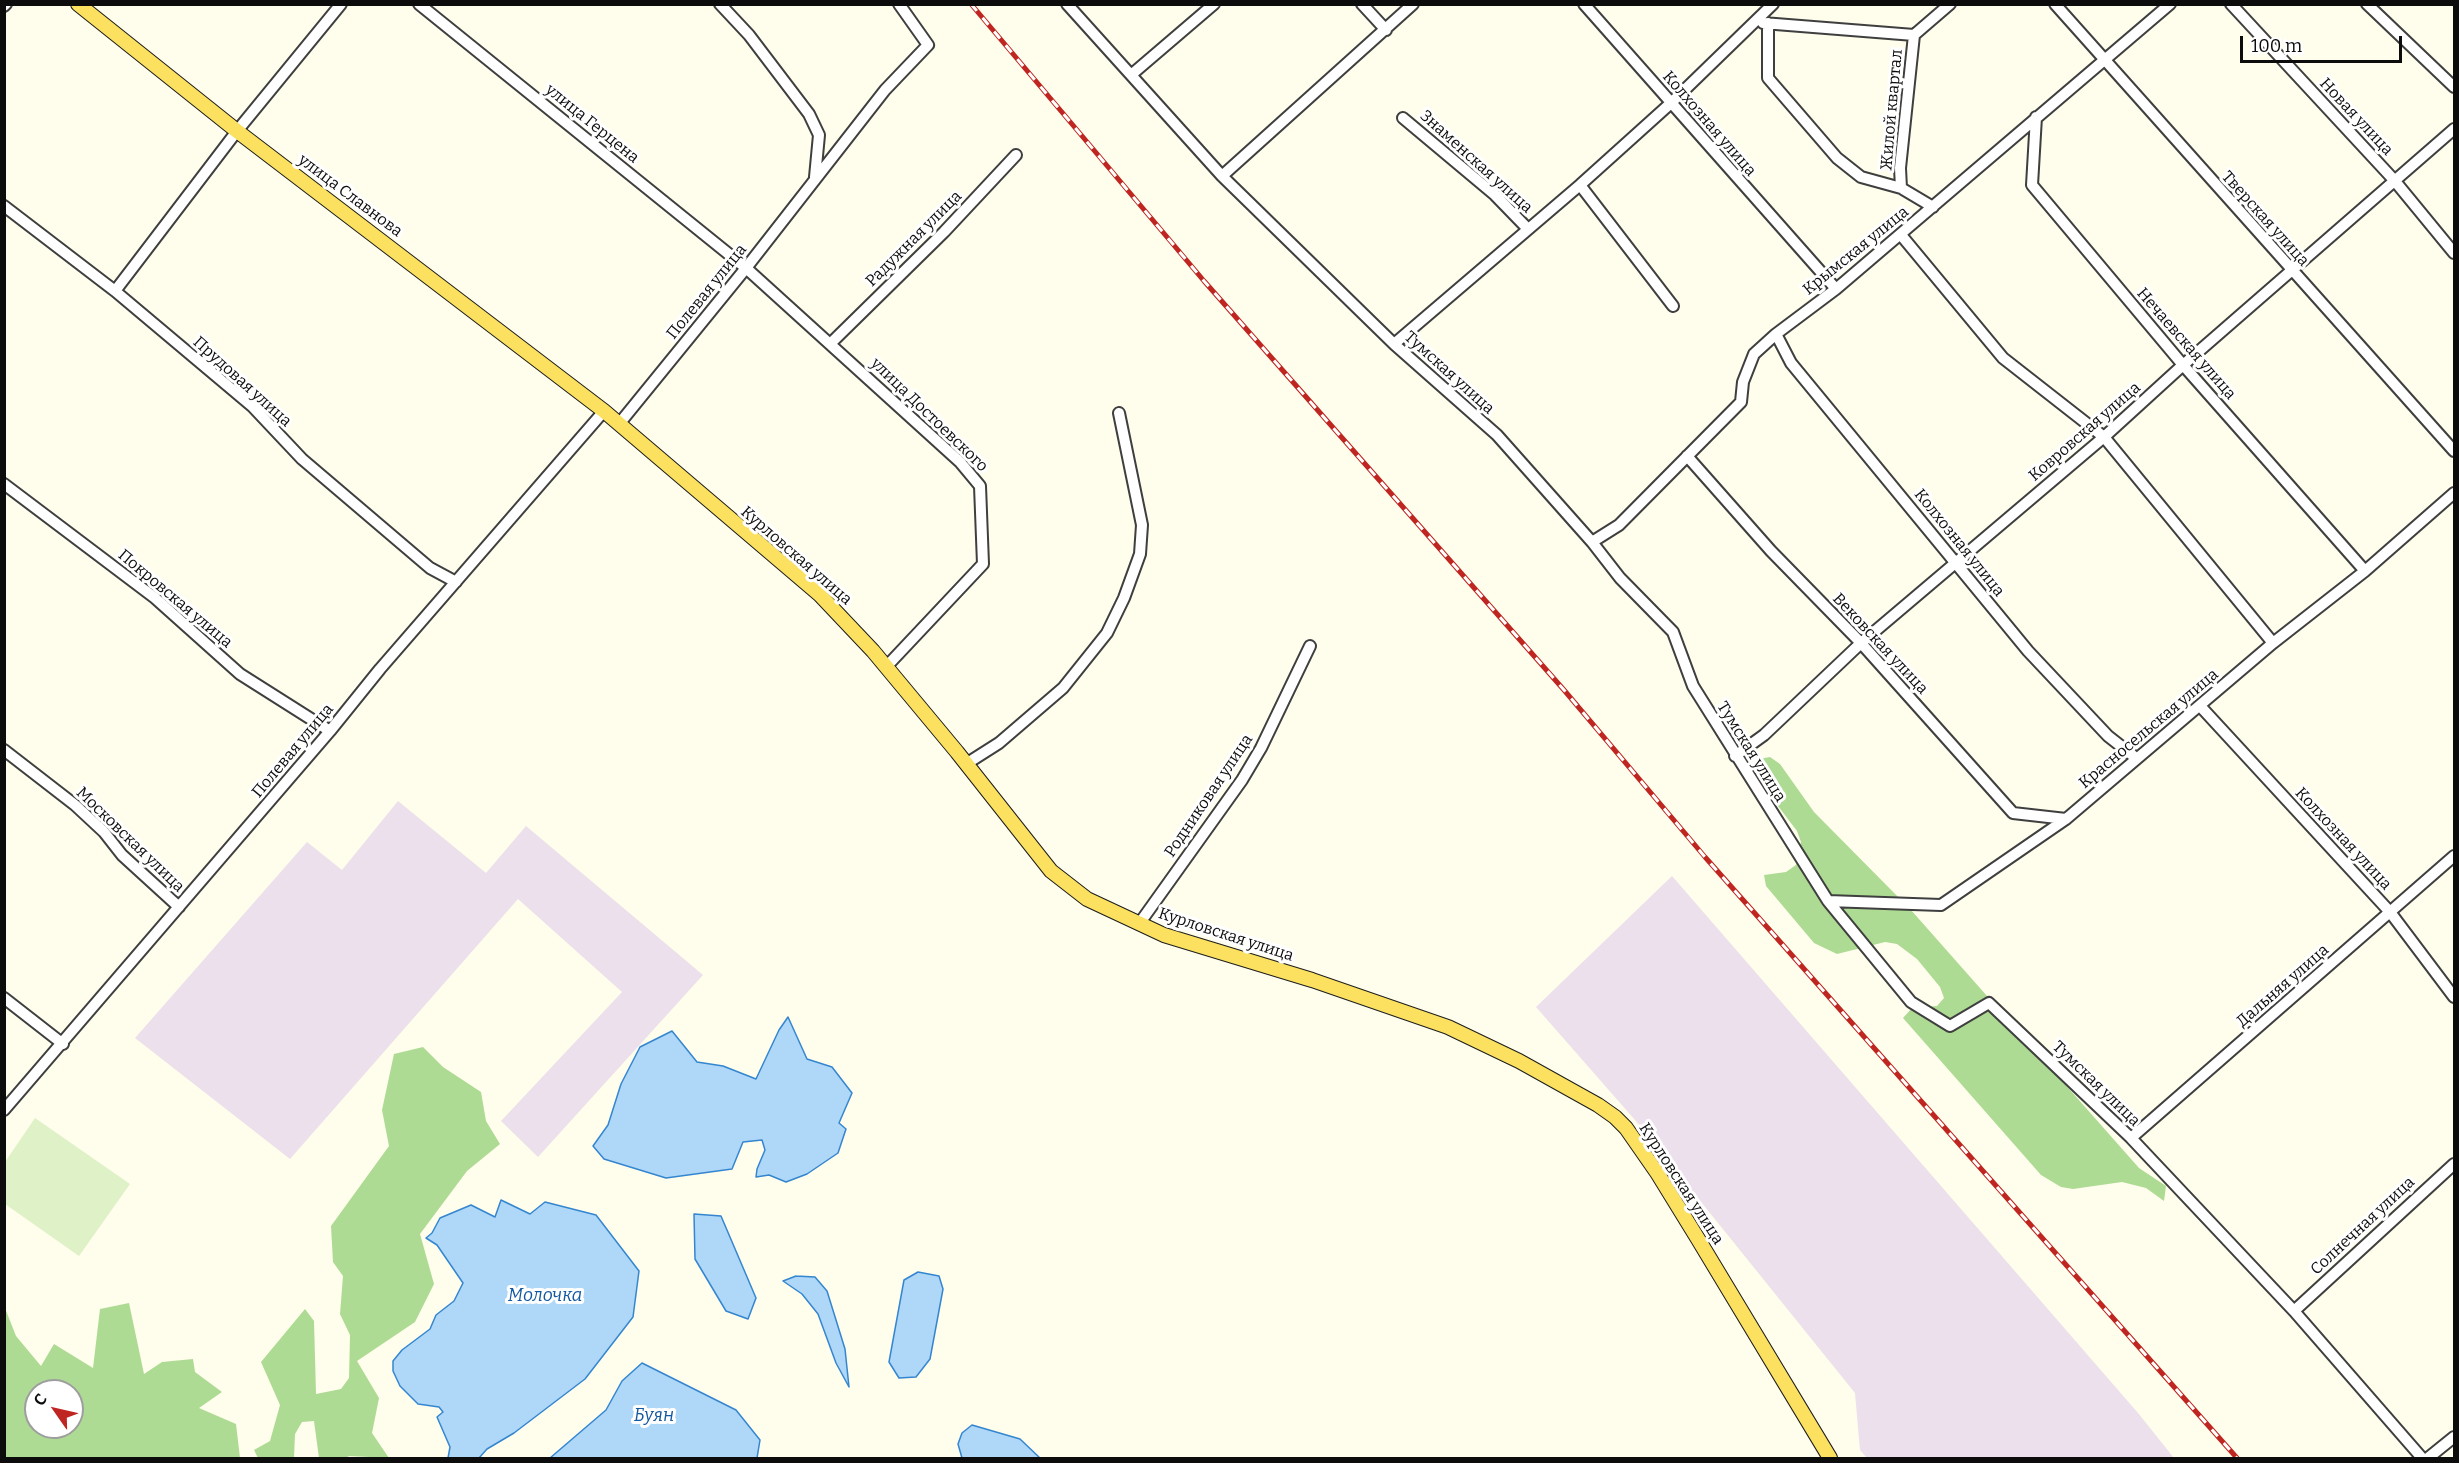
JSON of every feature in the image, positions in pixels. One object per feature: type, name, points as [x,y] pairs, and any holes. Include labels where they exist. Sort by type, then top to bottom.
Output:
[{"type":"main road","name":"улица Славнова","points":[[78,4],[237,131],[604,411]]},
{"type":"main road","name":"Курловская улица","points":[[604,411],[820,595],[885,667],[1051,871],[1087,899],[1164,935],[1312,980],[1448,1028],[1519,1061],[1598,1105],[1615,1118],[1626,1128],[1669,1193],[1830,1458]]},
{"type":"street","points":[[115,291],[237,131],[341,4]]},
{"type":"street","name":"улица Герцена","points":[[418,4],[746,268]]},
{"type":"street","points":[[720,4],[749,34],[809,114],[819,135],[815,177]]},
{"type":"street","name":"Полевая улица","points":[[619,424],[746,268],[885,90],[928,45],[899,4]]},
{"type":"street","name":"Тумская улица","points":[[1067,4],[1222,176],[1394,344],[1497,435],[1592,542],[1620,578],[1673,632],[1693,686],[1828,901],[1911,1002],[1950,1026],[1989,1003],[2131,1138],[2294,1311],[2422,1458]]},
{"type":"street","points":[[1131,75],[1214,4]]},
{"type":"street","points":[[1362,4],[1386,30]]},
{"type":"street","points":[[1222,176],[1413,4]]},
{"type":"street","name":"Знаменская улица","points":[[1394,344],[1580,185],[1671,103],[1773,4]]},
{"type":"street","name":"Жилой квартал","points":[[1901,188],[1900,168],[1914,35],[1950,4]]},
{"type":"street","name":"Тверская улица","points":[[2055,4],[2104,62],[2454,451]]},
{"type":"street","name":"Крымская улица","points":[[1592,542],[1619,525],[1740,402],[1743,382],[1754,354],[1901,235],[2170,4]]},
{"type":"street","name":"Новая улица","points":[[2231,4],[2394,180],[2454,253]]},
{"type":"street","points":[[2367,4],[2454,87]]},
{"type":"street","name":"Колхозная улица","points":[[1587,6],[1836,289]]},
{"type":"street","name":"Жилой квартал","points":[[1753,22],[1914,35]]},
{"type":"street","points":[[1768,23],[1768,78],[1837,158],[1861,177],[1901,188],[1933,207]]},
{"type":"street","name":"Нечаевская улица","points":[[2036,117],[2032,185],[2183,365],[2365,571]]},
{"type":"street","name":"Знаменская улица","points":[[1403,118],[1495,195],[1528,229]]},
{"type":"street","name":"Ковровская улица","points":[[1735,756],[1764,735],[1861,643],[1957,564],[2104,437],[2183,365],[2454,129]]},
{"type":"street","name":"Радужная улица","points":[[831,343],[944,232],[1016,155]]},
{"type":"street","points":[[1580,185],[1673,306]]},
{"type":"street","name":"Прудовая улица","points":[[4,206],[115,291],[253,407],[302,459],[430,568],[456,582]]},
{"type":"street","points":[[1901,235],[2003,358],[2104,437],[2273,643]]},
{"type":"street","name":"улица Достоевского","points":[[746,268],[960,462],[980,486],[983,564],[885,667]]},
{"type":"street","name":"Колхозная улица","points":[[1776,334],[1791,363],[2028,651],[2108,736],[2136,758]]},
{"type":"street","name":"Полевая улица","points":[[4,1110],[330,731],[380,669],[604,411]]},
{"type":"street","points":[[966,764],[999,743],[1063,688],[1107,633],[1124,598],[1140,554],[1142,525],[1119,413]]},
{"type":"street","name":"Вековская улица","points":[[1687,456],[1771,551],[1861,643],[2013,813],[2066,819]]},
{"type":"street","name":"Покровская улица","points":[[4,484],[155,598],[240,674],[330,731]]},
{"type":"street","name":"Красносельская улица","points":[[1828,901],[1941,905],[2066,819],[2136,758],[2201,707],[2273,643],[2365,571],[2454,493]]},
{"type":"street","name":"Родниковая улица","points":[[1139,924],[1242,780],[1261,748],[1310,646]]},
{"type":"street","name":"Колхозная улица","points":[[2201,707],[2390,912],[2454,997]]},
{"type":"street","name":"Московская улица","points":[[4,750],[75,805],[104,832],[122,855],[178,907]]},
{"type":"street","name":"Дальняя улица","points":[[2131,1138],[2454,856]]},
{"type":"street","points":[[4,998],[63,1044]]},
{"type":"street","name":"Солнечная улица","points":[[2294,1311],[2454,1164]]},
{"type":"street","points":[[2428,1458],[2454,1437]]},
{"type":"shaded area","points":[[398,801],[486,873],[526,826],[703,975],[538,1157],[501,1121],[622,992],[518,899],[290,1159],[135,1038],[307,842],[342,870]]},
{"type":"shaded area","points":[[1672,876],[2138,1413],[2174,1458],[1867,1458],[1860,1450],[1855,1393],[1635,1120],[1536,1007]]},
{"type":"green space","points":[[1770,757],[1780,764],[1814,812],[1911,910],[2139,1168],[2166,1186],[2164,1201],[2146,1188],[2122,1182],[2073,1189],[2061,1187],[2041,1175],[1903,1018],[1912,1008],[1937,1006],[1944,998],[1940,987],[1917,959],[1897,944],[1885,942],[1837,954],[1814,943],[1766,886],[1764,875],[1786,872],[1796,865],[1801,842],[1797,831],[1759,781],[1756,770],[1759,759]]},
{"type":"green space","points":[[423,1047],[443,1067],[481,1092],[486,1121],[500,1144],[467,1171],[420,1234],[434,1284],[415,1322],[357,1361],[379,1398],[372,1433],[389,1458],[349,1456],[319,1458],[314,1421],[302,1422],[295,1434],[294,1458],[258,1458],[254,1450],[270,1441],[280,1405],[261,1362],[305,1309],[314,1321],[316,1394],[341,1389],[349,1378],[350,1335],[340,1314],[343,1276],[333,1262],[331,1226],[389,1146],[382,1110],[394,1054]]},
{"type":"green space","points":[[35,1118],[130,1184],[79,1256],[5,1204],[5,1162]]},
{"type":"green space","points":[[129,1303],[144,1374],[162,1362],[193,1359],[195,1372],[222,1392],[199,1408],[236,1424],[240,1458],[5,1458],[5,1308],[16,1336],[41,1366],[54,1344],[93,1368],[100,1309]]},
{"type":"water","points":[[788,1017],[807,1059],[832,1067],[852,1093],[839,1123],[846,1129],[838,1153],[807,1174],[786,1182],[769,1175],[756,1177],[765,1150],[762,1140],[743,1142],[732,1169],[666,1178],[604,1159],[593,1146],[608,1125],[621,1084],[640,1047],[672,1031],[697,1062],[723,1066],[756,1079],[779,1030]]},
{"type":"water","name":"Молочка","points":[[501,1200],[530,1214],[545,1202],[596,1215],[639,1271],[633,1317],[585,1379],[514,1433],[487,1449],[479,1458],[448,1458],[450,1447],[437,1417],[443,1412],[439,1407],[418,1404],[400,1386],[393,1371],[393,1361],[402,1350],[430,1329],[436,1315],[454,1301],[463,1283],[437,1245],[426,1238],[432,1233],[440,1218],[471,1205],[495,1217]]},
{"type":"water","points":[[694,1214],[721,1216],[756,1298],[748,1319],[726,1311],[695,1259]]},
{"type":"water","points":[[918,1272],[939,1276],[943,1289],[930,1359],[916,1377],[899,1378],[889,1362],[904,1280]]},
{"type":"water","points":[[796,1276],[815,1277],[827,1291],[845,1349],[849,1387],[836,1363],[818,1314],[802,1294],[783,1281]]},
{"type":"water","name":"Буян","points":[[642,1363],[736,1410],[760,1440],[757,1458],[550,1458],[606,1410],[622,1381]]},
{"type":"water","points":[[972,1425],[1020,1439],[1040,1458],[962,1458],[958,1444],[962,1433]]},
{"type":"railway","points":[[971,4],[1204,281],[1564,690],[1705,857],[2237,1458]]}]
